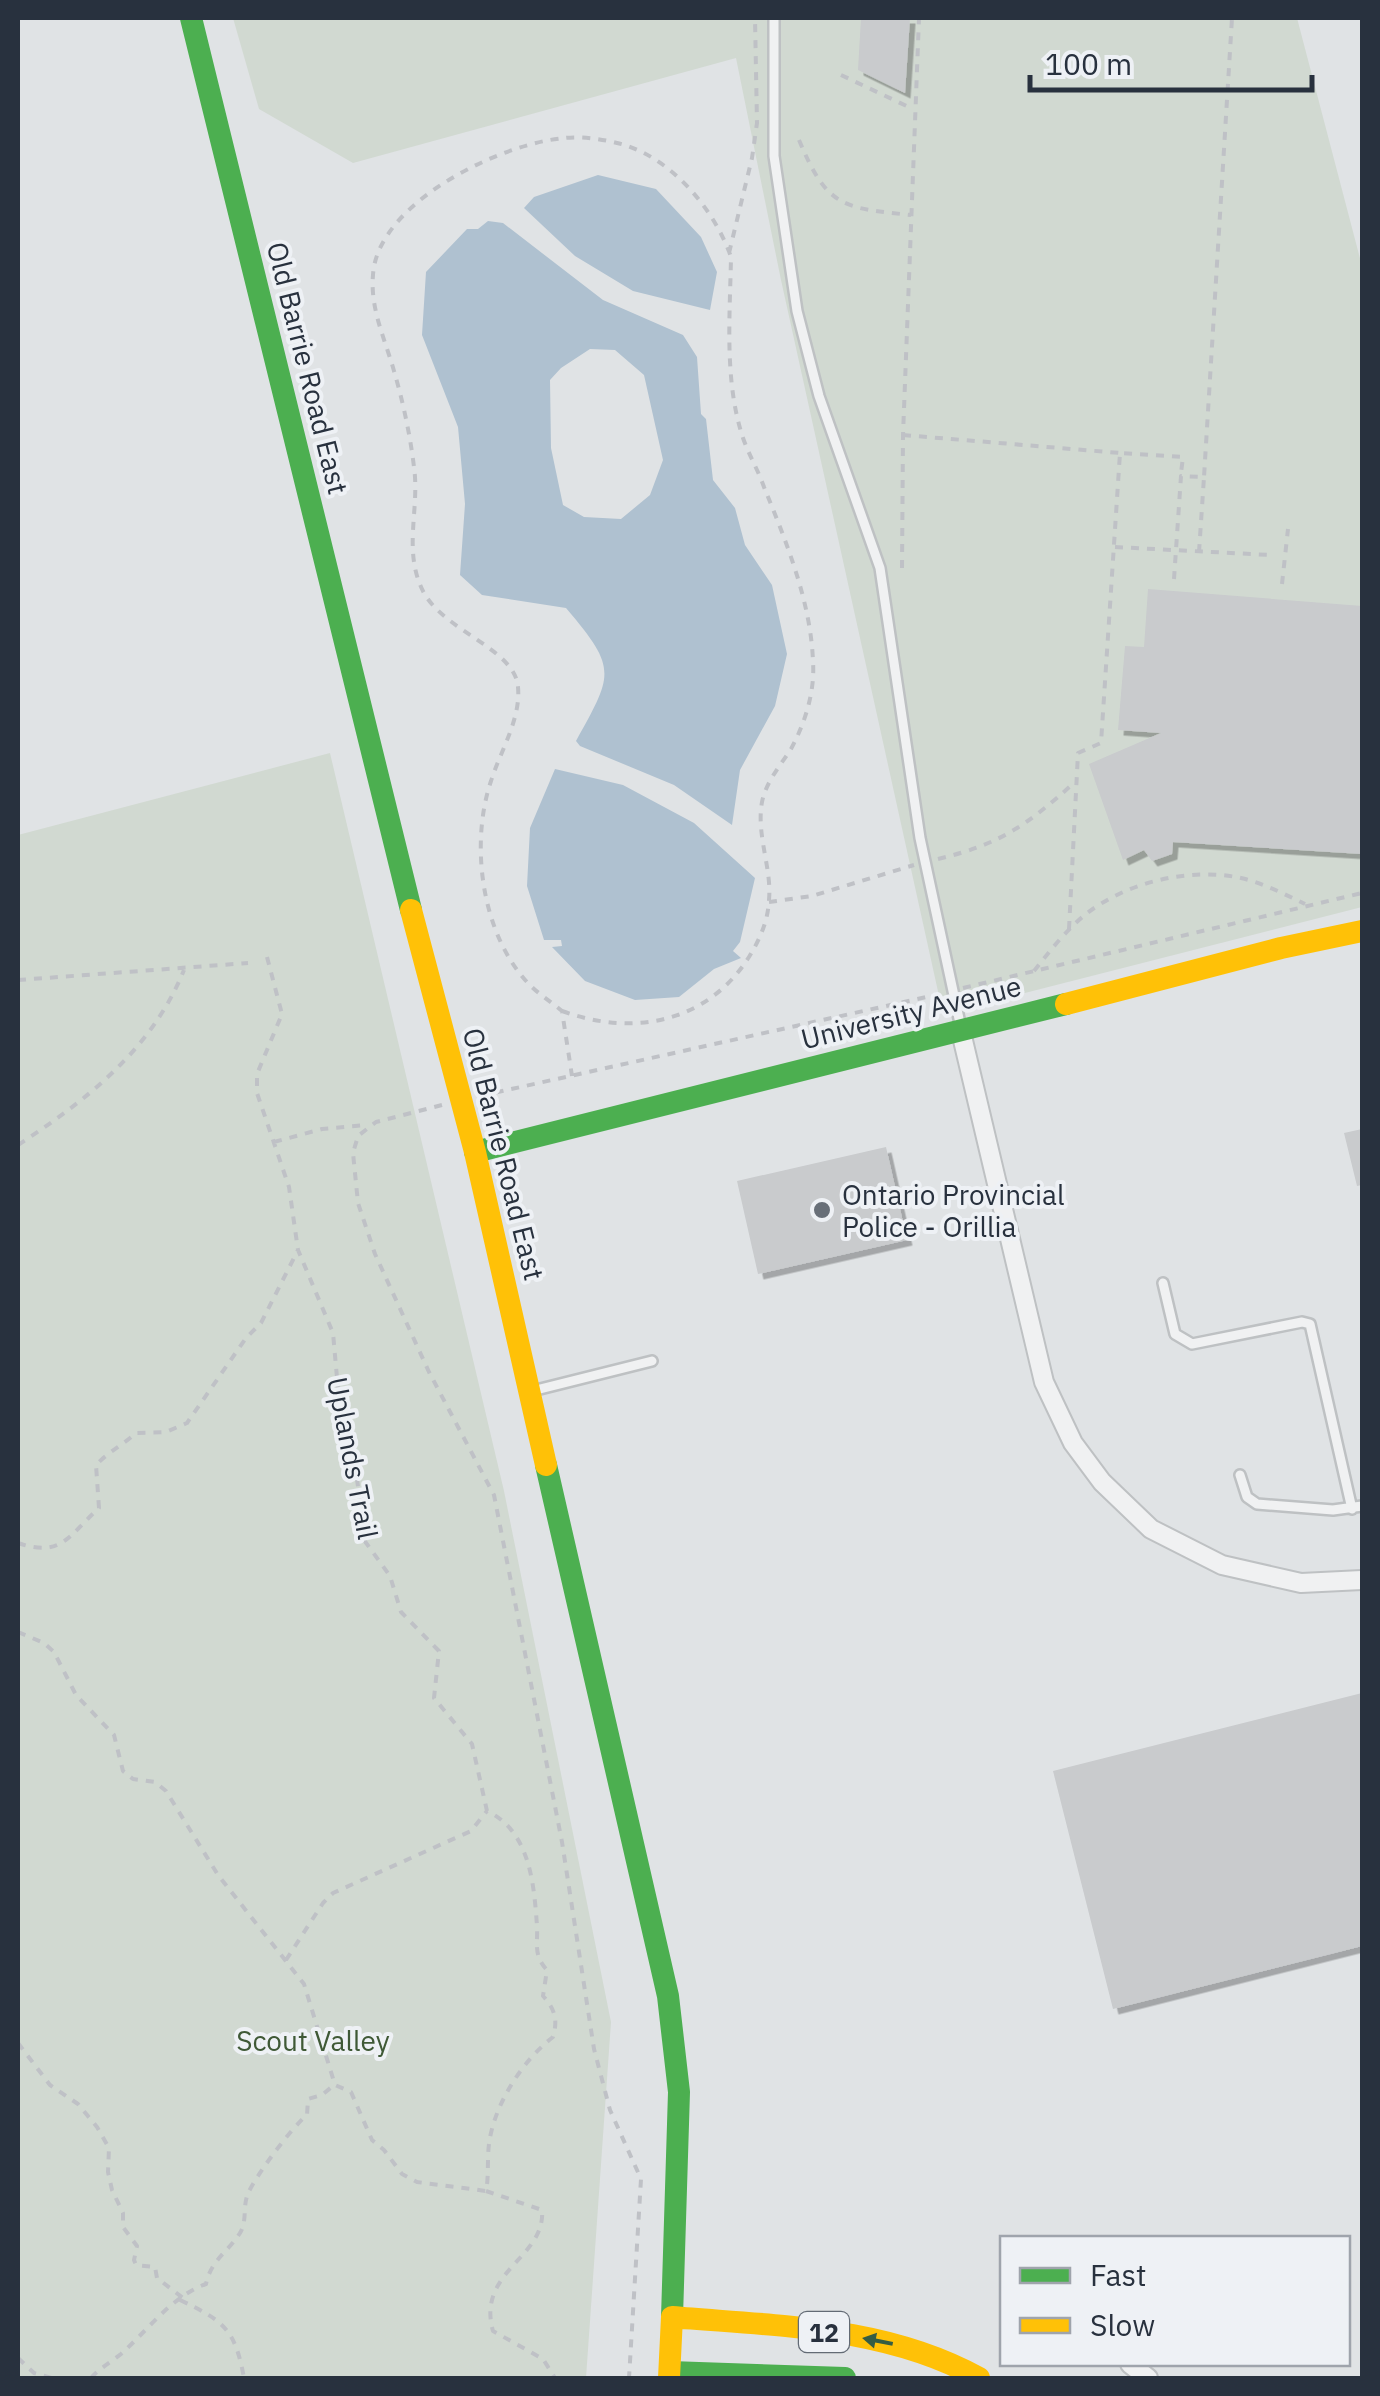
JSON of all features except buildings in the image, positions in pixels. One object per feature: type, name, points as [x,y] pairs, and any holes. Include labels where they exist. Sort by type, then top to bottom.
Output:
[{"type":"main road","name":"Old Barrie Road East","points":[[191,18],[408,899],[475,1152],[668,1996],[679,2092],[669,2375]]},
{"type":"main road","name":"University Avenue","points":[[475,1152],[962,1032],[1281,948],[1362,931]]},
{"type":"main road","name":"12","points":[[672,2317],[831,2332],[917,2348],[979,2378]]},
{"type":"main road","points":[[669,2375],[792,2374],[845,2378]]},
{"type":"street","points":[[962,1032],[1044,1382],[1073,1443],[1102,1482],[1151,1529],[1222,1564],[1301,1583],[1362,1580]]},
{"type":"lane","points":[[774,18],[774,156],[797,311],[819,396],[880,568],[920,838],[962,1032]]},
{"type":"lane","points":[[1163,1283],[1175,1334],[1192,1344],[1302,1322],[1310,1324],[1357,1507],[1332,1510],[1257,1504],[1247,1497],[1240,1475]]},
{"type":"lane","points":[[530,1391],[652,1361]]},
{"type":"path","points":[[730,253],[710,215],[668,169],[647,154],[621,144],[564,138],[525,147],[456,175],[404,215],[382,243],[374,261],[374,298],[404,406],[415,472],[413,565],[424,594],[437,612],[504,660],[518,683],[515,713],[489,785],[482,823],[484,884],[492,915],[516,968],[528,984],[562,1011],[595,1021],[667,1020],[720,994],[742,968],[768,917],[770,895],[760,817],[762,799],[806,716],[814,663],[804,602],[786,540],[743,439],[734,404],[730,253],[756,123],[755,18]]},
{"type":"path","points":[[902,568],[903,435],[919,18]]},
{"type":"path","points":[[1199,552],[1232,18]]},
{"type":"path","points":[[841,75],[915,110]]},
{"type":"path","points":[[799,140],[814,177],[834,198],[870,211],[911,215]]},
{"type":"path","points":[[903,435],[1183,457],[1174,578]]},
{"type":"path","points":[[1070,930],[1078,753],[1100,743],[1120,453]]},
{"type":"path","points":[[1181,476],[1204,477]]},
{"type":"path","points":[[1282,584],[1288,529]]},
{"type":"path","points":[[1114,547],[1270,555]]},
{"type":"path","points":[[1034,971],[1070,930],[1107,900],[1165,878],[1218,874],[1243,879],[1307,905]]},
{"type":"path","points":[[480,1096],[952,991],[1362,893]]},
{"type":"path","name":"Uplands Trail","points":[[266,957],[282,1014],[257,1074],[258,1093],[289,1187],[298,1250],[334,1332],[339,1400],[349,1426],[355,1474],[366,1508],[364,1540],[390,1576],[401,1612],[439,1651],[434,1698],[472,1744],[487,1811]]},
{"type":"path","points":[[18,980],[248,963]]},
{"type":"path","points":[[18,1145],[123,1064],[156,1024],[184,970]]},
{"type":"path","points":[[562,1011],[572,1076]]},
{"type":"path","points":[[424,1108],[372,1125],[354,1143],[358,1203],[375,1254],[422,1357],[494,1495],[562,1842],[594,2050],[610,2110],[641,2180],[629,2378]]},
{"type":"path","points":[[274,1142],[322,1129],[372,1125]]},
{"type":"path","points":[[18,1543],[43,1551],[58,1547],[98,1508],[96,1465],[108,1453],[136,1433],[166,1432],[188,1423],[246,1338],[261,1323],[298,1250]]},
{"type":"path","points":[[18,1632],[44,1643],[54,1652],[76,1695],[114,1735],[123,1771],[133,1779],[155,1782],[166,1791],[218,1875],[304,1984],[335,2085],[351,2092],[372,2140],[402,2174],[417,2182],[486,2192],[542,2210],[543,2224],[533,2244],[506,2271],[493,2296],[489,2318],[493,2332],[542,2359],[556,2378]]},
{"type":"path","points":[[284,1962],[322,1903],[333,1893],[471,1831],[487,1811],[501,1817],[522,1842],[536,1905],[536,1953],[547,1970],[543,1996],[553,2007],[556,2018],[553,2037],[536,2052],[505,2096],[490,2141],[486,2192]]},
{"type":"path","points":[[18,2043],[50,2085],[78,2104],[109,2148],[112,2190],[124,2213],[129,2239],[138,2246],[136,2265],[154,2267],[157,2278],[181,2299],[221,2320],[234,2338],[244,2378]]},
{"type":"path","points":[[91,2378],[145,2327],[194,2288],[206,2284],[216,2259],[243,2229],[250,2189],[293,2126],[307,2115],[308,2099],[335,2085]]},
{"type":"path","points":[[18,2358],[34,2373],[52,2378]]},
{"type":"green space","points":[[233,18],[1297,18],[1362,266],[1362,907],[943,1014],[736,58],[353,163],[259,109]]},
{"type":"green space","name":"Scout Valley","points":[[330,753],[504,1491],[611,2022],[586,2378],[18,2378],[18,835]]},
{"type":"water","points":[[598,175],[656,189],[701,237],[717,272],[710,310],[633,291],[575,256],[524,208],[534,197]]},
{"type":"water","points":[[488,221],[503,223],[603,300],[683,335],[697,357],[701,414],[706,419],[713,480],[735,508],[745,545],[772,585],[787,654],[775,706],[740,770],[732,825],[674,785],[576,741],[597,701],[604,672],[595,645],[566,608],[482,595],[460,575],[465,504],[458,427],[422,335],[426,272],[467,229],[478,229]],"holes":[[[590,349],[615,350],[644,375],[663,460],[650,495],[621,519],[584,517],[563,505],[551,448],[550,380]]]},
{"type":"water","points":[[555,769],[623,785],[694,823],[755,878],[740,942],[733,951],[741,958],[714,969],[679,997],[635,1000],[585,981],[552,947],[562,946],[561,940],[544,940],[527,886],[530,828]]},
{"type":"traffic: fast","points":[[191,18],[411,910]]},
{"type":"traffic: fast","points":[[475,1152],[1066,1004]]},
{"type":"traffic: fast","points":[[546,1465],[668,1996],[679,2092],[672,2317]]},
{"type":"traffic: fast","points":[[670,2372],[845,2378]]},
{"type":"traffic: slow","points":[[411,910],[475,1152],[546,1465]]},
{"type":"traffic: slow","points":[[1066,1004],[1362,931]]},
{"type":"traffic: slow","points":[[669,2378],[672,2317],[868,2338],[943,2361],[979,2378]]},
{"type":"place","name":"Ontario Provincial Police - Orillia","points":[[822,1210]]}]
